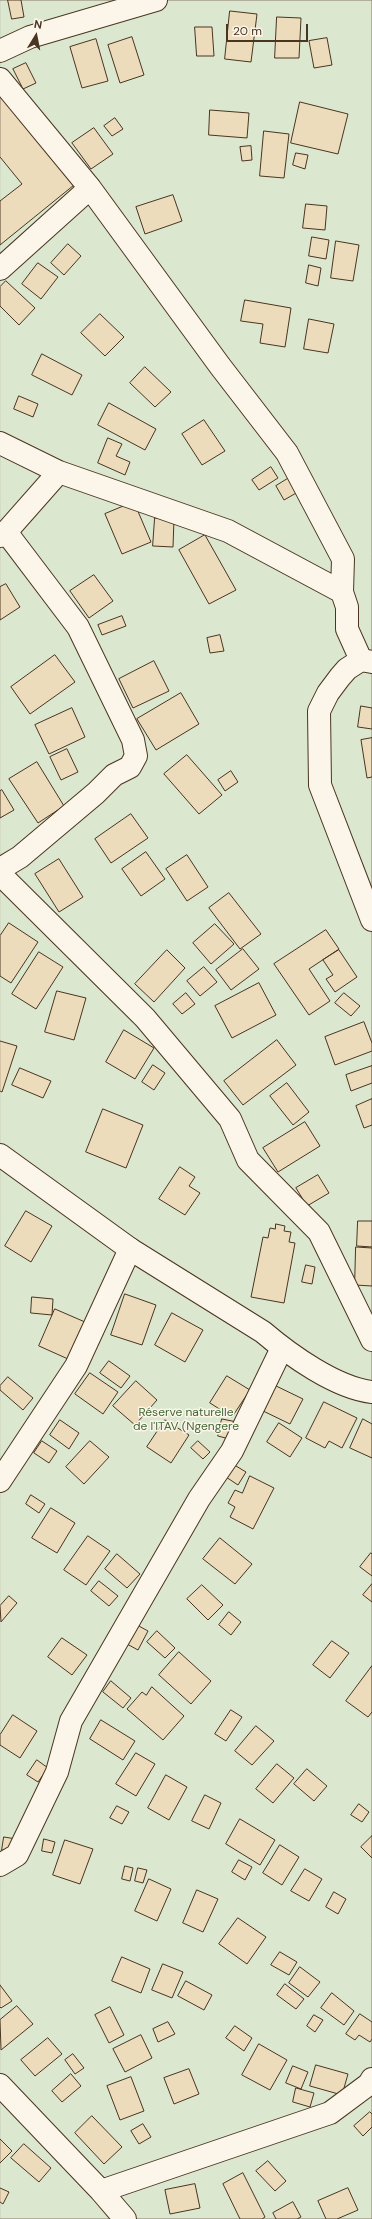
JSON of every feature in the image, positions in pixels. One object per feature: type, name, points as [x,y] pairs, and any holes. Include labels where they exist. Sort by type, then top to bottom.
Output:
[{"type":"street","points":[[0,51],[30,37],[156,0]]},
{"type":"street","points":[[0,79],[90,188],[220,366],[287,453],[344,559],[342,592],[347,607],[347,629],[366,661],[340,677],[328,693],[319,711],[320,785],[372,920]]},
{"type":"street","points":[[0,269],[90,188]]},
{"type":"street","points":[[0,443],[59,472],[228,531],[342,592]]},
{"type":"street","points":[[0,869],[20,856],[96,793],[114,775],[130,767],[136,756],[133,740],[78,627],[3,534],[59,472]]},
{"type":"street","points":[[0,874],[145,1018],[230,1119],[248,1160],[319,1232],[372,1340]]},
{"type":"street","points":[[0,1155],[130,1249],[263,1332],[282,1348],[336,1381],[372,1392]]},
{"type":"street","points":[[0,1481],[76,1366],[130,1249]]},
{"type":"street","points":[[0,1865],[17,1855],[57,1772],[72,1721],[199,1499],[232,1451],[282,1348]]},
{"type":"street","points":[[101,2191],[330,2113],[369,2084],[372,2078]]},
{"type":"street","points":[[0,2085],[101,2191],[124,2219]]},
{"type":"green space","name":"Réserve naturelle de l'ITAV (Ngengere","points":[[0,0],[372,0],[372,2219],[0,2219]]},
{"type":"building","points":[[8,0],[21,0],[24,17],[12,19]]},
{"type":"building","points":[[230,11],[257,14],[251,62],[225,59]]},
{"type":"building","points":[[277,17],[301,18],[299,58],[275,58]]},
{"type":"building","points":[[195,27],[212,27],[214,56],[197,56]]},
{"type":"building","points":[[132,37],[144,75],[120,83],[108,45]]},
{"type":"building","points":[[327,38],[332,65],[314,68],[309,41]]},
{"type":"building","points":[[96,39],[108,81],[82,88],[70,47]]},
{"type":"building","points":[[26,63],[36,83],[23,89],[13,69]]},
{"type":"building","points":[[0,95],[74,185],[0,245],[0,201],[22,184],[0,157]]},
{"type":"building","points":[[300,102],[348,114],[338,154],[291,143]]},
{"type":"building","points":[[210,110],[249,113],[247,138],[209,135]]},
{"type":"building","points":[[115,118],[123,129],[112,136],[104,126]]},
{"type":"building","points":[[94,128],[113,154],[91,169],[72,143]]},
{"type":"building","points":[[264,131],[289,134],[284,178],[260,176]]},
{"type":"building","points":[[251,146],[252,160],[242,161],[240,147]]},
{"type":"building","points":[[296,153],[308,155],[305,169],[293,165]]},
{"type":"building","points":[[173,195],[182,221],[145,234],[136,207]]},
{"type":"building","points":[[306,204],[327,206],[325,230],[303,228]]},
{"type":"building","points":[[312,237],[329,240],[326,259],[309,256]]},
{"type":"building","points":[[336,241],[359,245],[353,281],[331,278]]},
{"type":"building","points":[[68,244],[81,256],[64,275],[51,263]]},
{"type":"building","points":[[38,263],[58,277],[41,299],[22,284]]},
{"type":"building","points":[[309,265],[321,268],[318,286],[306,283]]},
{"type":"building","points":[[6,281],[35,308],[19,325],[0,306],[0,287]]},
{"type":"building","points":[[245,300],[291,308],[285,347],[260,343],[263,324],[241,321]]},
{"type":"building","points":[[100,314],[124,337],[105,356],[81,333]]},
{"type":"building","points":[[309,319],[334,324],[328,353],[304,349]]},
{"type":"building","points":[[42,354],[82,375],[72,395],[32,375]]},
{"type":"building","points":[[145,367],[171,392],[155,407],[130,383]]},
{"type":"building","points":[[19,396],[38,404],[33,417],[14,409]]},
{"type":"building","points":[[109,403],[156,429],[145,450],[98,425]]},
{"type":"building","points":[[204,420],[225,451],[202,465],[182,434]]},
{"type":"building","points":[[108,438],[122,444],[116,456],[130,462],[125,475],[98,463]]},
{"type":"building","points":[[271,467],[278,478],[259,490],[252,480]]},
{"type":"building","points":[[289,478],[298,492],[284,500],[276,486]]},
{"type":"building","points":[[134,502],[151,542],[122,554],[105,514]]},
{"type":"building","points":[[155,518],[174,519],[173,547],[153,546]]},
{"type":"building","points":[[205,535],[236,590],[209,604],[179,550]]},
{"type":"building","points":[[94,575],[113,601],[89,618],[70,591]]},
{"type":"building","points":[[6,584],[20,607],[0,620],[0,587]]},
{"type":"building","points":[[122,616],[126,626],[102,635],[98,625]]},
{"type":"building","points":[[220,635],[224,651],[210,653],[207,638]]},
{"type":"building","points":[[55,655],[75,682],[30,714],[11,687]]},
{"type":"building","points":[[154,661],[169,691],[133,708],[119,679]]},
{"type":"building","points":[[181,693],[199,724],[156,750],[137,719]]},
{"type":"building","points":[[361,706],[372,708],[372,729],[358,727]]},
{"type":"building","points":[[72,708],[85,737],[49,754],[35,725]]},
{"type":"building","points":[[372,738],[372,777],[367,778],[361,740]]},
{"type":"building","points":[[67,749],[78,772],[61,780],[50,757]]},
{"type":"building","points":[[187,755],[222,795],[199,814],[164,774]]},
{"type":"building","points":[[37,762],[64,806],[38,823],[9,779]]},
{"type":"building","points":[[231,771],[238,782],[225,791],[218,780]]},
{"type":"building","points":[[2,790],[14,810],[0,818],[0,791]]},
{"type":"building","points":[[131,814],[148,838],[111,863],[95,839]]},
{"type":"building","points":[[146,852],[165,879],[141,896],[122,869]]},
{"type":"building","points":[[187,855],[208,887],[187,901],[166,869]]},
{"type":"building","points":[[59,859],[83,897],[59,912],[35,874]]},
{"type":"building","points":[[229,893],[261,934],[240,949],[209,908]]},
{"type":"building","points":[[9,923],[38,942],[11,983],[0,976],[0,936]]},
{"type":"building","points":[[215,924],[234,944],[211,964],[193,943]]},
{"type":"building","points":[[326,930],[339,949],[309,969],[330,1001],[309,1015],[274,964]]},
{"type":"building","points":[[243,949],[259,969],[231,990],[216,970]]},
{"type":"building","points":[[167,950],[185,968],[154,1002],[135,984]]},
{"type":"building","points":[[339,950],[357,977],[335,992],[326,979],[333,975],[323,960]]},
{"type":"building","points":[[39,952],[63,967],[36,1009],[12,994]]},
{"type":"building","points":[[204,967],[217,982],[200,996],[187,981]]},
{"type":"building","points":[[259,983],[276,1015],[232,1038],[215,1006]]},
{"type":"building","points":[[57,991],[86,998],[74,1040],[45,1032]]},
{"type":"building","points":[[186,993],[195,1004],[182,1014],[173,1004]]},
{"type":"building","points":[[344,993],[360,1006],[351,1016],[335,1003]]},
{"type":"building","points":[[364,1022],[372,1043],[372,1051],[335,1065],[325,1037]]},
{"type":"building","points":[[124,1030],[154,1048],[135,1079],[106,1062]]},
{"type":"building","points":[[277,1040],[296,1065],[243,1105],[224,1081]]},
{"type":"building","points":[[0,1041],[17,1046],[2,1092],[0,1091]]},
{"type":"building","points":[[153,1065],[165,1073],[154,1090],[142,1082]]},
{"type":"building","points":[[372,1066],[372,1083],[351,1091],[346,1075]]},
{"type":"building","points":[[20,1068],[51,1081],[43,1098],[12,1085]]},
{"type":"building","points":[[287,1083],[309,1112],[293,1125],[270,1096]]},
{"type":"building","points":[[372,1099],[372,1125],[364,1128],[356,1106]]},
{"type":"building","points":[[103,1109],[143,1125],[126,1168],[86,1152]]},
{"type":"building","points":[[305,1122],[320,1146],[278,1172],[263,1148]]},
{"type":"building","points":[[180,1167],[195,1177],[189,1186],[200,1193],[185,1215],[159,1199]]},
{"type":"building","points":[[318,1175],[329,1193],[307,1206],[296,1188]]},
{"type":"building","points":[[26,1211],[52,1226],[31,1262],[5,1246]]},
{"type":"building","points":[[358,1221],[372,1221],[372,1247],[357,1246]]},
{"type":"building","points":[[276,1224],[285,1226],[284,1231],[291,1232],[289,1242],[295,1243],[284,1303],[251,1297],[263,1237],[268,1238],[270,1228],[275,1229]]},
{"type":"building","points":[[356,1247],[372,1248],[372,1286],[355,1285]]},
{"type":"building","points":[[306,1265],[315,1267],[312,1284],[302,1282]]},
{"type":"building","points":[[125,1294],[156,1305],[142,1345],[111,1335]]},
{"type":"building","points":[[32,1297],[53,1299],[52,1315],[31,1313]]},
{"type":"building","points":[[55,1309],[85,1322],[68,1359],[39,1346]]},
{"type":"building","points":[[172,1313],[203,1330],[185,1362],[155,1345]]},
{"type":"building","points":[[109,1361],[130,1376],[121,1388],[100,1373]]},
{"type":"building","points":[[90,1373],[118,1392],[103,1414],[75,1394]]},
{"type":"building","points":[[227,1376],[250,1390],[232,1417],[210,1403]]},
{"type":"building","points":[[8,1377],[33,1398],[23,1410],[0,1390],[0,1386]]},
{"type":"building","points":[[136,1381],[157,1400],[135,1425],[113,1406]]},
{"type":"building","points":[[272,1384],[303,1399],[290,1424],[259,1409]]},
{"type":"building","points":[[324,1402],[357,1418],[342,1448],[329,1441],[325,1448],[306,1438]]},
{"type":"building","points":[[222,1419],[237,1422],[233,1440],[218,1436]]},
{"type":"building","points":[[363,1419],[372,1424],[372,1458],[350,1448]]},
{"type":"building","points":[[60,1420],[79,1433],[69,1449],[50,1435]]},
{"type":"building","points":[[165,1420],[189,1435],[171,1463],[147,1447]]},
{"type":"building","points":[[279,1423],[302,1438],[290,1457],[267,1442]]},
{"type":"building","points":[[42,1441],[57,1451],[49,1463],[34,1453]]},
{"type":"building","points":[[90,1441],[109,1457],[84,1484],[66,1467]]},
{"type":"building","points":[[198,1441],[210,1452],[203,1459],[191,1448]]},
{"type":"building","points":[[231,1463],[246,1472],[238,1485],[223,1475]]},
{"type":"building","points":[[250,1476],[274,1488],[253,1529],[230,1517],[235,1507],[228,1503],[235,1490],[242,1493]]},
{"type":"building","points":[[31,1495],[45,1504],[39,1513],[26,1504]]},
{"type":"building","points":[[51,1508],[75,1523],[57,1553],[32,1538]]},
{"type":"building","points":[[88,1536],[110,1551],[86,1585],[64,1570]]},
{"type":"building","points":[[220,1538],[252,1564],[235,1584],[203,1559]]},
{"type":"building","points":[[371,1553],[372,1554],[372,1576],[360,1567]]},
{"type":"building","points":[[117,1554],[140,1574],[127,1588],[105,1569]]},
{"type":"building","points":[[99,1581],[118,1596],[109,1606],[91,1591]]},
{"type":"building","points":[[372,1584],[372,1602],[363,1595]]},
{"type":"building","points":[[202,1585],[223,1605],[208,1620],[187,1599]]},
{"type":"building","points":[[9,1596],[17,1603],[1,1622],[0,1606]]},
{"type":"building","points":[[229,1612],[241,1622],[231,1635],[219,1625]]},
{"type":"building","points":[[137,1625],[148,1631],[138,1650],[127,1644]]},
{"type":"building","points":[[157,1631],[175,1648],[165,1658],[147,1642]]},
{"type":"building","points":[[62,1638],[87,1655],[72,1675],[48,1657]]},
{"type":"building","points":[[332,1641],[349,1653],[330,1678],[313,1665]]},
{"type":"building","points":[[179,1652],[211,1681],[191,1704],[159,1675]]},
{"type":"building","points":[[372,1666],[372,1712],[368,1717],[346,1701]]},
{"type":"building","points":[[111,1681],[131,1698],[123,1708],[103,1692]]},
{"type":"building","points":[[152,1687],[184,1716],[163,1740],[127,1709],[142,1692],[146,1695]]},
{"type":"building","points":[[231,1710],[242,1717],[226,1741],[215,1734]]},
{"type":"building","points":[[13,1715],[37,1731],[20,1758],[0,1745],[0,1735]]},
{"type":"building","points":[[101,1720],[135,1741],[123,1760],[90,1739]]},
{"type":"building","points":[[256,1726],[274,1741],[252,1765],[235,1751]]},
{"type":"building","points":[[136,1753],[155,1764],[136,1796],[116,1784]]},
{"type":"building","points":[[37,1760],[48,1768],[38,1782],[27,1775]]},
{"type":"building","points":[[277,1764],[294,1778],[273,1803],[256,1789]]},
{"type":"building","points":[[307,1769],[327,1786],[314,1801],[294,1784]]},
{"type":"building","points":[[166,1775],[187,1787],[169,1820],[148,1808]]},
{"type":"building","points":[[205,1795],[221,1803],[209,1829],[192,1821]]},
{"type":"building","points":[[359,1804],[369,1812],[362,1822],[351,1815]]},
{"type":"building","points":[[117,1806],[129,1812],[122,1824],[110,1818]]},
{"type":"building","points":[[240,1819],[275,1840],[260,1865],[226,1844]]},
{"type":"building","points":[[372,1836],[372,1858],[361,1847]]},
{"type":"building","points":[[4,1837],[16,1839],[14,1852],[2,1850]]},
{"type":"building","points":[[44,1839],[55,1842],[52,1853],[42,1851]]},
{"type":"building","points":[[65,1840],[93,1849],[80,1884],[53,1875]]},
{"type":"building","points":[[280,1845],[299,1857],[282,1885],[263,1873]]},
{"type":"building","points":[[239,1860],[252,1867],[245,1880],[232,1872]]},
{"type":"building","points":[[125,1866],[133,1868],[130,1881],[122,1879]]},
{"type":"building","points":[[138,1868],[147,1870],[143,1883],[135,1881]]},
{"type":"building","points":[[305,1869],[322,1879],[309,1901],[291,1891]]},
{"type":"building","points":[[149,1879],[171,1889],[157,1921],[135,1911]]},
{"type":"building","points":[[197,1890],[218,1899],[203,1932],[183,1923]]},
{"type":"building","points":[[334,1892],[346,1899],[338,1914],[326,1907]]},
{"type":"building","points":[[238,1918],[266,1937],[247,1964],[219,1944]]},
{"type":"building","points":[[280,1952],[297,1962],[289,1975],[271,1965]]},
{"type":"building","points":[[122,1957],[150,1969],[141,1993],[112,1981]]},
{"type":"building","points":[[163,1964],[183,1972],[172,1998],[152,1990]]},
{"type":"building","points":[[300,1967],[320,1982],[308,1997],[289,1983]]},
{"type":"building","points":[[186,1981],[212,1995],[204,2010],[178,1996]]},
{"type":"building","points":[[285,1984],[304,1999],[296,2009],[277,1995]]},
{"type":"building","points":[[0,1985],[12,2001],[1,2008],[0,2007]]},
{"type":"building","points":[[332,1993],[354,2011],[344,2025],[321,2008]]},
{"type":"building","points":[[17,2006],[33,2024],[1,2050],[0,2020]]},
{"type":"building","points":[[110,2007],[124,2035],[109,2043],[95,2015]]},
{"type":"building","points":[[360,2014],[372,2022],[372,2039],[370,2042],[359,2035],[355,2040],[346,2034]]},
{"type":"building","points":[[314,2015],[323,2020],[315,2032],[307,2026]]},
{"type":"building","points":[[168,2022],[175,2034],[158,2042],[153,2029]]},
{"type":"building","points":[[235,2026],[252,2038],[244,2051],[226,2038]]},
{"type":"building","points":[[141,2035],[152,2058],[125,2072],[113,2049]]},
{"type":"building","points":[[48,2038],[62,2054],[35,2076],[21,2060]]},
{"type":"building","points":[[259,2044],[287,2060],[270,2090],[242,2075]]},
{"type":"building","points":[[73,2054],[84,2068],[75,2074],[65,2060]]},
{"type":"building","points":[[316,2065],[348,2074],[342,2095],[310,2086]]},
{"type":"building","points":[[293,2066],[308,2072],[301,2089],[286,2083]]},
{"type":"building","points":[[189,2069],[199,2094],[174,2104],[164,2078]]},
{"type":"building","points":[[71,2074],[81,2086],[62,2102],[52,2091]]},
{"type":"building","points":[[131,2077],[144,2111],[120,2120],[107,2086]]},
{"type":"building","points":[[296,2088],[314,2093],[310,2107],[293,2102]]},
{"type":"building","points":[[370,2112],[372,2114],[372,2127],[363,2136],[354,2126]]},
{"type":"building","points":[[92,2116],[122,2147],[104,2164],[75,2133]]},
{"type":"building","points":[[143,2124],[151,2137],[139,2144],[131,2131]]},
{"type":"building","points":[[0,2139],[12,2151],[0,2163]]},
{"type":"building","points":[[24,2144],[51,2168],[39,2182],[11,2158]]},
{"type":"building","points":[[268,2161],[286,2181],[275,2191],[256,2171]]},
{"type":"building","points":[[243,2173],[265,2217],[262,2219],[240,2219],[223,2184]]},
{"type":"building","points":[[195,2184],[200,2208],[170,2214],[165,2190]]},
{"type":"building","points":[[0,2188],[9,2192],[3,2204],[0,2202]]},
{"type":"building","points":[[348,2188],[358,2210],[337,2219],[326,2219],[318,2201]]},
{"type":"building","points":[[293,2202],[301,2217],[297,2219],[276,2219],[273,2213]]}]
